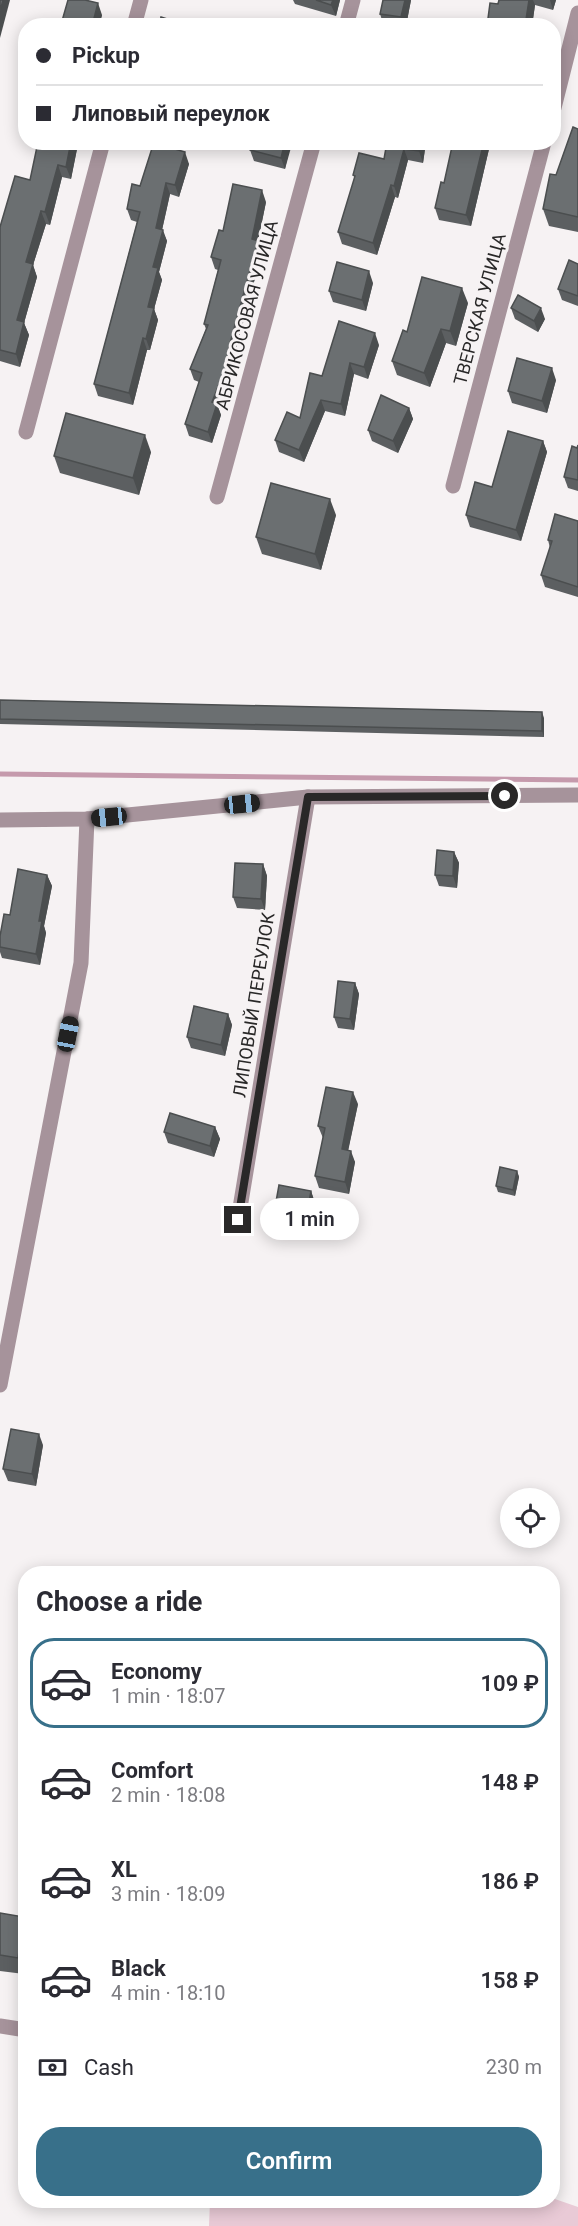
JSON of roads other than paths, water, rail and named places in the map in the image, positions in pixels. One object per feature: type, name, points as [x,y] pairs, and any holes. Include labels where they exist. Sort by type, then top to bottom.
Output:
[{"type":"street","points":[[136,18],[141,0]]},
{"type":"street","points":[[348,18],[353,0]]},
{"type":"street","points":[[561,80],[578,13]]},
{"type":"street","points":[[26,432],[101,150]]},
{"type":"street","name":"АБРИКОСОВАЯ УЛИЦА","points":[[217,497],[312,150]]},
{"type":"street","name":"ТВЕРСКАЯ УЛИЦА","points":[[453,486],[542,150]]},
{"type":"street","points":[[0,820],[87,819],[308,797],[578,795]]},
{"type":"street","name":"ЛИПОВЫЙ ПЕРЕУЛОК","points":[[238,1220],[308,797]]},
{"type":"street","points":[[0,1386],[81,963],[87,819]]},
{"type":"street","points":[[0,2026],[18,2029]]},
{"type":"waterway","points":[[0,774],[578,780]]}]
